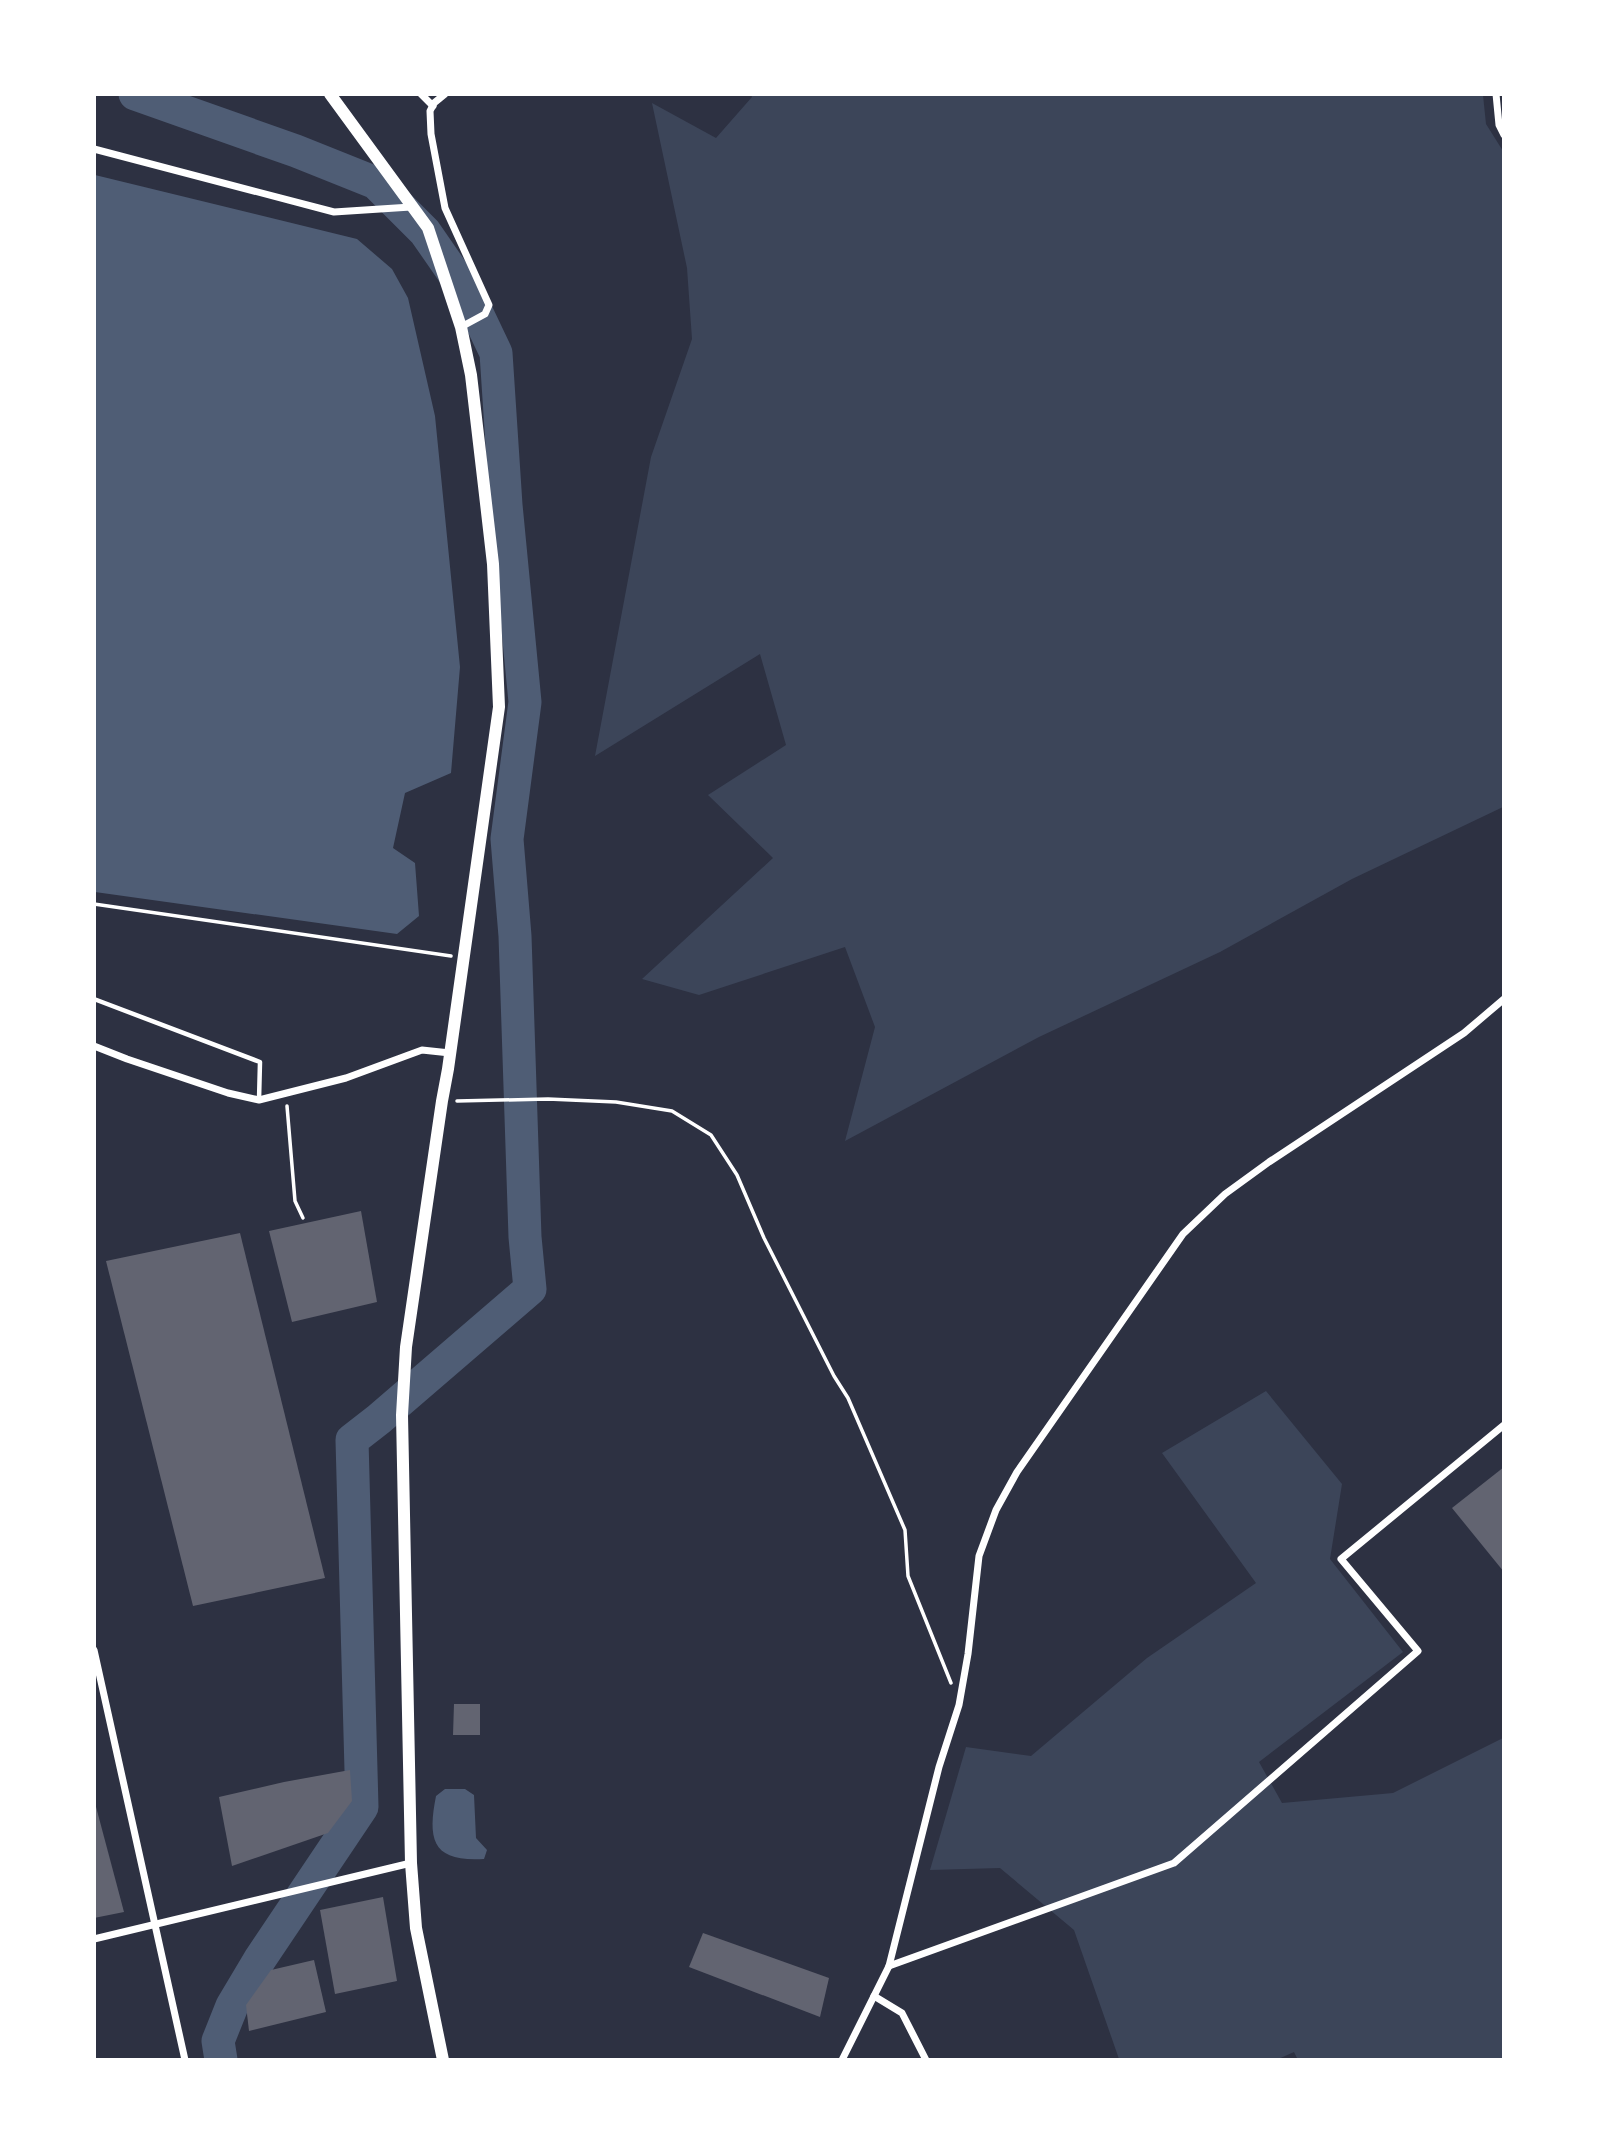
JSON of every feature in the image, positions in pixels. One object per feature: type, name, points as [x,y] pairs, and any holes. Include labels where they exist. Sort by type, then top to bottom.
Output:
[{"type":"main road","points":[[333,96],[428,228],[461,327],[471,375],[493,564],[499,707],[406,1347],[402,1415],[411,1863],[416,1928],[443,2060]]},
{"type":"street","points":[[421,94],[433,106]]},
{"type":"street","points":[[446,94],[430,111],[431,134],[445,208],[489,305],[485,314],[461,327]]},
{"type":"street","points":[[1496,94],[1499,125],[1503,135]]},
{"type":"street","points":[[94,149],[334,212],[411,207]]},
{"type":"street","points":[[842,2060],[889,1966],[939,1767],[959,1704],[968,1654],[979,1556],[996,1510],[1017,1472],[1183,1234],[1225,1194],[1464,1032],[1503,999]]},
{"type":"street","points":[[94,1046],[218,1090],[259,1100],[346,1078],[422,1050],[450,1053]]},
{"type":"street","points":[[889,1966],[1174,1863],[1418,1651],[1341,1559],[1503,1425]]},
{"type":"street","points":[[94,1650],[186,2060]]},
{"type":"street","points":[[94,1939],[411,1863]]},
{"type":"street","points":[[874,1996],[902,2012],[926,2060]]},
{"type":"lane","points":[[94,999],[260,1062],[259,1100]]},
{"type":"path","points":[[94,904],[453,957]]},
{"type":"path","points":[[286,1093],[295,1201],[303,1218]]},
{"type":"path","points":[[442,1101],[548,1099],[616,1102],[672,1111],[711,1135],[737,1175],[764,1238],[834,1376],[848,1398],[905,1530],[908,1576],[959,1704]]},
{"type":"shaded area","points":[[751,95],[1483,95],[1486,124],[1503,151],[1503,807],[1352,879],[1220,952],[1039,1037],[845,1141],[875,1027],[845,947],[699,995],[642,979],[773,858],[708,795],[786,745],[760,654],[595,756],[651,457],[692,339],[687,268],[652,103],[716,138]]},
{"type":"shaded area","points":[[95,175],[357,239],[392,269],[408,298],[435,416],[460,667],[451,773],[405,793],[393,848],[415,863],[419,916],[397,934],[95,892]]},
{"type":"shaded area","points":[[1266,1391],[1342,1484],[1330,1559],[1403,1652],[1259,1762],[1282,1803],[1393,1793],[1503,1738],[1503,2059],[1298,2060],[1294,2052],[1276,2060],[1119,2059],[1074,1930],[1000,1868],[930,1870],[966,1747],[1031,1756],[1147,1658],[1256,1583],[1162,1453]]},
{"type":"shaded area","points":[[445,1789],[465,1789],[474,1795],[476,1838],[487,1850],[484,1859],[454,1857],[437,1845],[433,1812],[436,1796]]},
{"type":"building","points":[[361,1211],[377,1302],[292,1322],[269,1231]]},
{"type":"building","points":[[240,1233],[325,1578],[193,1606],[106,1261]]},
{"type":"building","points":[[1504,1467],[1504,1572],[1452,1508]]},
{"type":"building","points":[[454,1704],[480,1704],[480,1735],[453,1735]]},
{"type":"building","points":[[350,1770],[352,1801],[328,1833],[232,1866],[219,1797]]},
{"type":"building","points":[[94,1804],[124,1912],[94,1918]]},
{"type":"building","points":[[383,1897],[397,1981],[335,1994],[320,1910]]},
{"type":"building","points":[[703,1933],[829,1978],[820,2017],[689,1967]]},
{"type":"building","points":[[314,1960],[326,2012],[249,2031],[246,2005],[271,1970]]},
{"type":"waterway","points":[[135,94],[296,151],[376,183],[425,232],[468,294],[496,353],[506,505],[525,702],[507,839],[515,936],[525,1237],[530,1289],[352,1440],[362,1807],[260,1959],[232,2006],[218,2041],[221,2060]]}]
